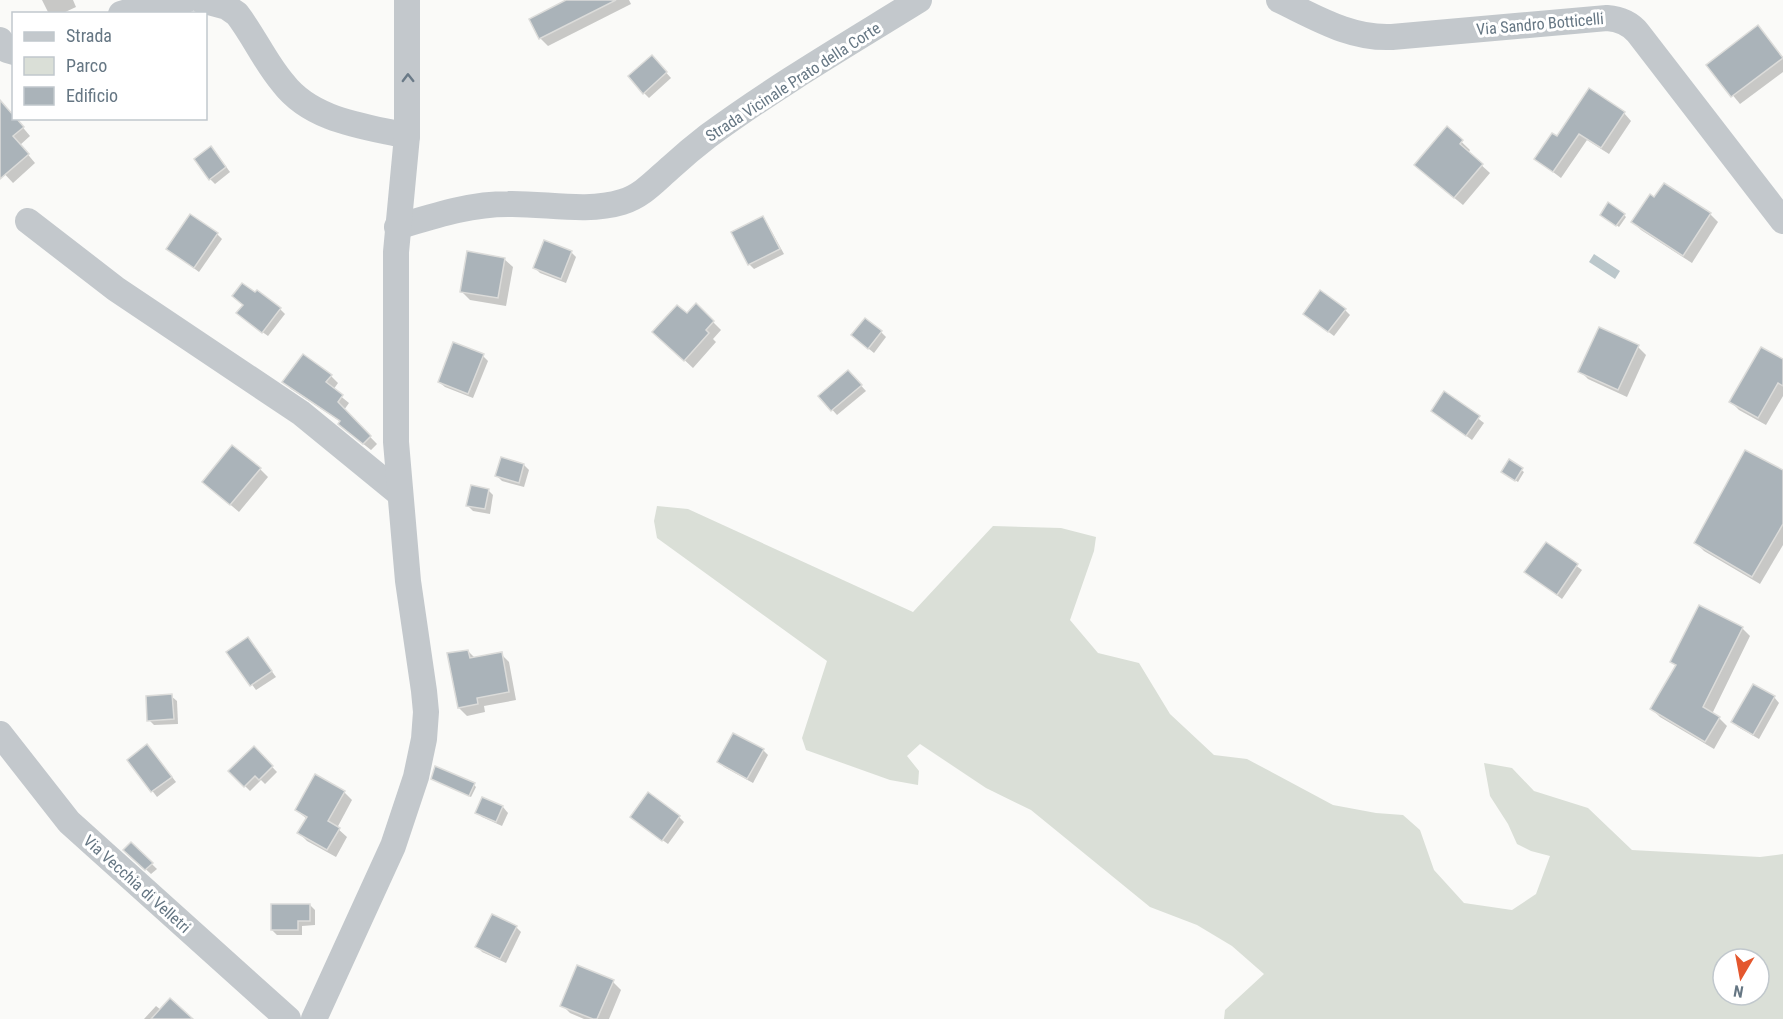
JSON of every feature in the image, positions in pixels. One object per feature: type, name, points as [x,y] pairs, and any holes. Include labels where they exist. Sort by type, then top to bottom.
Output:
[{"type":"street","points":[[127,12],[186,0]]},
{"type":"street","points":[[201,0],[227,7],[237,14],[283,84],[301,101],[334,118],[407,136]]},
{"type":"street","points":[[314,1019],[393,846],[416,777],[424,739],[426,712],[408,581],[396,431],[395,283],[397,227],[407,136],[407,0]]},
{"type":"street","name":"Strada Vicinale Prato della Corte","points":[[397,227],[450,211],[492,204],[523,203],[586,207],[616,204],[628,200],[653,184],[692,148],[737,115],[919,0]]},
{"type":"street","name":"Via Sandro Botticelli","points":[[1279,0],[1336,28],[1373,37],[1596,19],[1612,18],[1622,21],[1638,33],[1783,221]]},
{"type":"street","points":[[0,40],[7,50],[12,51]]},
{"type":"street","points":[[28,221],[116,289],[301,413],[400,494]]},
{"type":"street","name":"Via Vecchia di Velletri","points":[[0,734],[69,822],[288,1019]]},
{"type":"green space","points":[[657,506],[688,509],[913,612],[993,526],[1061,528],[1096,537],[1094,551],[1070,620],[1098,653],[1139,663],[1170,714],[1214,755],[1247,759],[1333,805],[1376,813],[1403,815],[1420,830],[1434,870],[1464,903],[1512,910],[1536,894],[1550,856],[1517,844],[1508,824],[1490,796],[1484,763],[1512,768],[1534,791],[1588,808],[1632,850],[1760,857],[1783,854],[1783,1019],[1224,1019],[1225,1010],[1264,974],[1232,946],[1197,925],[1150,907],[1031,810],[986,788],[920,744],[907,756],[919,771],[918,785],[890,780],[806,750],[802,738],[827,661],[657,538],[654,521]]},
{"type":"shaded area","points":[[1594,254],[1620,271],[1615,279],[1589,262]]},
{"type":"building","points":[[566,0],[616,0],[539,39],[529,19]]},
{"type":"building","points":[[1758,25],[1783,58],[1731,97],[1706,65]]},
{"type":"building","points":[[652,55],[667,72],[643,94],[628,76]]},
{"type":"building","points":[[1589,88],[1625,112],[1601,148],[1579,134],[1553,172],[1534,159],[1552,133],[1557,136]]},
{"type":"building","points":[[0,100],[12,114],[12,120],[18,120],[24,127],[13,136],[29,154],[0,179]]},
{"type":"building","points":[[1447,126],[1463,140],[1460,144],[1483,164],[1454,198],[1414,165]]},
{"type":"building","points":[[211,146],[226,167],[209,180],[194,159]]},
{"type":"building","points":[[1664,183],[1711,213],[1683,256],[1631,222],[1650,194],[1654,197]]},
{"type":"building","points":[[1608,202],[1625,214],[1616,226],[1600,215]]},
{"type":"building","points":[[190,214],[218,233],[194,268],[166,249]]},
{"type":"building","points":[[763,216],[780,249],[748,265],[731,232]]},
{"type":"building","points":[[544,240],[572,251],[561,279],[533,268]]},
{"type":"building","points":[[467,251],[505,258],[498,298],[460,292]]},
{"type":"building","points":[[242,283],[255,292],[257,290],[281,308],[262,333],[236,313],[243,305],[232,296]]},
{"type":"building","points":[[1320,290],[1346,309],[1328,332],[1303,314]]},
{"type":"building","points":[[696,303],[714,321],[706,330],[709,333],[684,361],[652,332],[677,305],[687,313]]},
{"type":"building","points":[[865,318],[882,331],[868,349],[851,335]]},
{"type":"building","points":[[1599,327],[1639,345],[1618,390],[1578,372]]},
{"type":"building","points":[[453,342],[484,354],[468,394],[438,382]]},
{"type":"building","points":[[1761,347],[1783,359],[1783,386],[1778,383],[1758,418],[1729,402]]},
{"type":"building","points":[[303,354],[332,375],[326,382],[343,395],[338,402],[371,436],[363,444],[338,424],[340,421],[282,382]]},
{"type":"building","points":[[848,370],[862,385],[831,411],[818,396]]},
{"type":"building","points":[[1444,391],[1480,416],[1466,436],[1431,411]]},
{"type":"building","points":[[232,445],[261,468],[230,505],[202,482]]},
{"type":"building","points":[[1745,450],[1783,470],[1783,524],[1752,577],[1694,543]]},
{"type":"building","points":[[501,457],[524,464],[519,483],[495,476]]},
{"type":"building","points":[[1509,459],[1523,468],[1515,481],[1501,472]]},
{"type":"building","points":[[471,485],[489,489],[485,509],[466,506]]},
{"type":"building","points":[[1546,542],[1578,564],[1557,595],[1524,572]]},
{"type":"building","points":[[1699,605],[1743,627],[1703,707],[1720,717],[1705,742],[1650,709],[1676,665],[1670,662]]},
{"type":"building","points":[[248,637],[272,671],[250,686],[226,652]]},
{"type":"building","points":[[468,650],[470,658],[502,652],[509,692],[477,698],[478,704],[458,708],[447,653]]},
{"type":"building","points":[[1753,684],[1775,696],[1753,735],[1731,722]]},
{"type":"building","points":[[172,694],[174,719],[147,721],[146,696]]},
{"type":"building","points":[[733,733],[764,749],[747,779],[717,762]]},
{"type":"building","points":[[147,744],[172,777],[151,792],[127,760]]},
{"type":"building","points":[[254,746],[273,766],[259,780],[255,776],[244,787],[228,771]]},
{"type":"building","points":[[435,766],[475,783],[469,796],[431,779]]},
{"type":"building","points":[[315,774],[345,791],[328,821],[340,828],[327,850],[297,833],[307,817],[295,810]]},
{"type":"building","points":[[648,792],[680,816],[662,841],[630,817]]},
{"type":"building","points":[[482,797],[503,806],[496,822],[475,813]]},
{"type":"building","points":[[131,842],[153,863],[145,870],[123,850]]},
{"type":"building","points":[[271,904],[310,904],[310,921],[298,921],[298,930],[271,930]]},
{"type":"building","points":[[492,914],[517,926],[500,959],[475,947]]},
{"type":"building","points":[[577,965],[614,980],[597,1019],[560,1006]]},
{"type":"building","points":[[170,998],[193,1019],[151,1019]]}]
